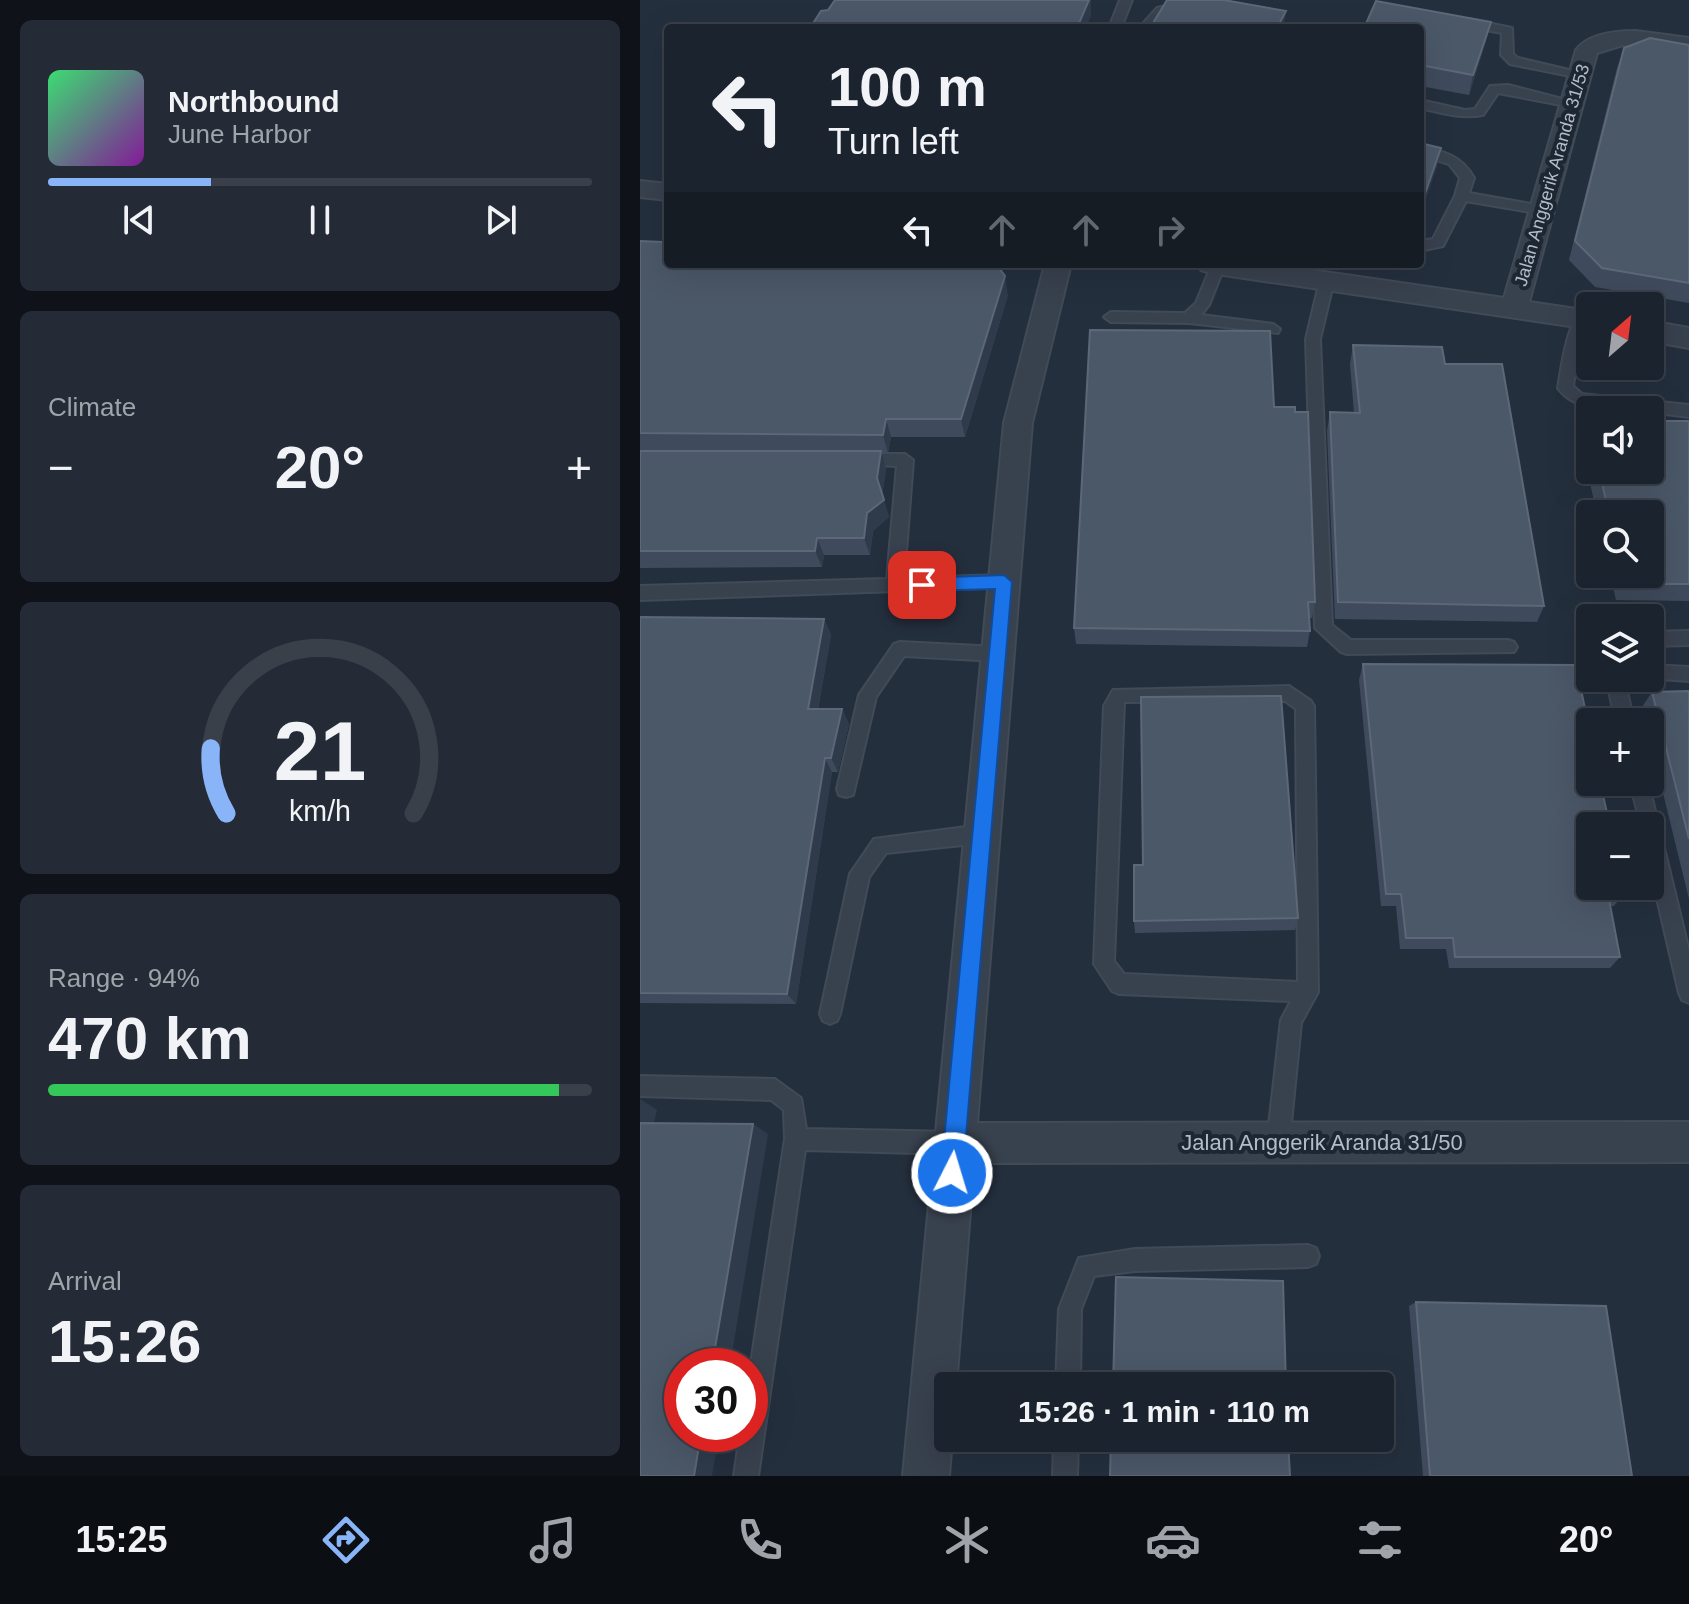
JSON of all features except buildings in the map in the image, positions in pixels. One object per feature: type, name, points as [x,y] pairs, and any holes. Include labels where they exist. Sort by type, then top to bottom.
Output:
[{"type":"street","name":"Jalan Anggerik Aranda 31/53","points":[[1514,309],[1587,50],[1612,38],[1689,45]]},
{"type":"street","points":[[640,189],[664,192]]},
{"type":"street","points":[[926,1476],[1018,423],[1057,268]]},
{"type":"street","points":[[1237,268],[1576,318]]},
{"type":"street","points":[[1664,334],[1689,338]]},
{"type":"street","name":"Jalan Anggerik Aranda 31/50","points":[[955,1143],[1689,1142]]},
{"type":"lane","points":[[1117,24],[1126,0]]},
{"type":"lane","points":[[1147,24],[1152,14],[1165,8],[1186,6],[1199,9]]},
{"type":"lane","points":[[1459,21],[1508,31],[1507,55],[1514,61],[1580,74]]},
{"type":"lane","points":[[1424,105],[1465,114],[1479,112],[1494,89],[1508,89],[1572,103]]},
{"type":"lane","points":[[1424,152],[1445,156],[1461,165],[1467,178],[1462,196],[1438,243],[1424,245]]},
{"type":"lane","points":[[1462,196],[1542,210]]},
{"type":"lane","points":[[1189,318],[1202,305],[1213,268]]},
{"type":"lane","points":[[1327,280],[1313,339],[1324,628],[1347,647],[1508,647]]},
{"type":"lane","points":[[1111,317],[1189,318],[1273,329]]},
{"type":"lane","points":[[1576,342],[1565,388],[1578,399],[1689,411]]},
{"type":"lane","points":[[842,460],[905,460],[895,585]]},
{"type":"lane","points":[[640,593],[1004,582]]},
{"type":"lane","points":[[1664,639],[1689,638]]},
{"type":"lane","points":[[846,789],[868,695],[900,649],[998,654]]},
{"type":"lane","points":[[1664,673],[1689,674]]},
{"type":"lane","points":[[1278,1143],[1291,1020],[1308,992],[1305,706],[1289,693],[1119,695],[1113,706],[1104,964],[1119,984],[1308,992]]},
{"type":"lane","points":[[830,1014],[860,874],[881,845],[982,834]]},
{"type":"lane","points":[[1664,887],[1689,993]]},
{"type":"lane","points":[[640,1086],[775,1090],[794,1105],[796,1139],[746,1476]]},
{"type":"lane","points":[[796,1139],[955,1143]]},
{"type":"lane","points":[[1068,1372],[1070,1309],[1087,1266],[1135,1260],[1308,1256]]},
{"type":"lane","points":[[1065,1476],[1066,1452]]},
{"type":"route","points":[[922,585],[1004,582],[952,1173]]}]
